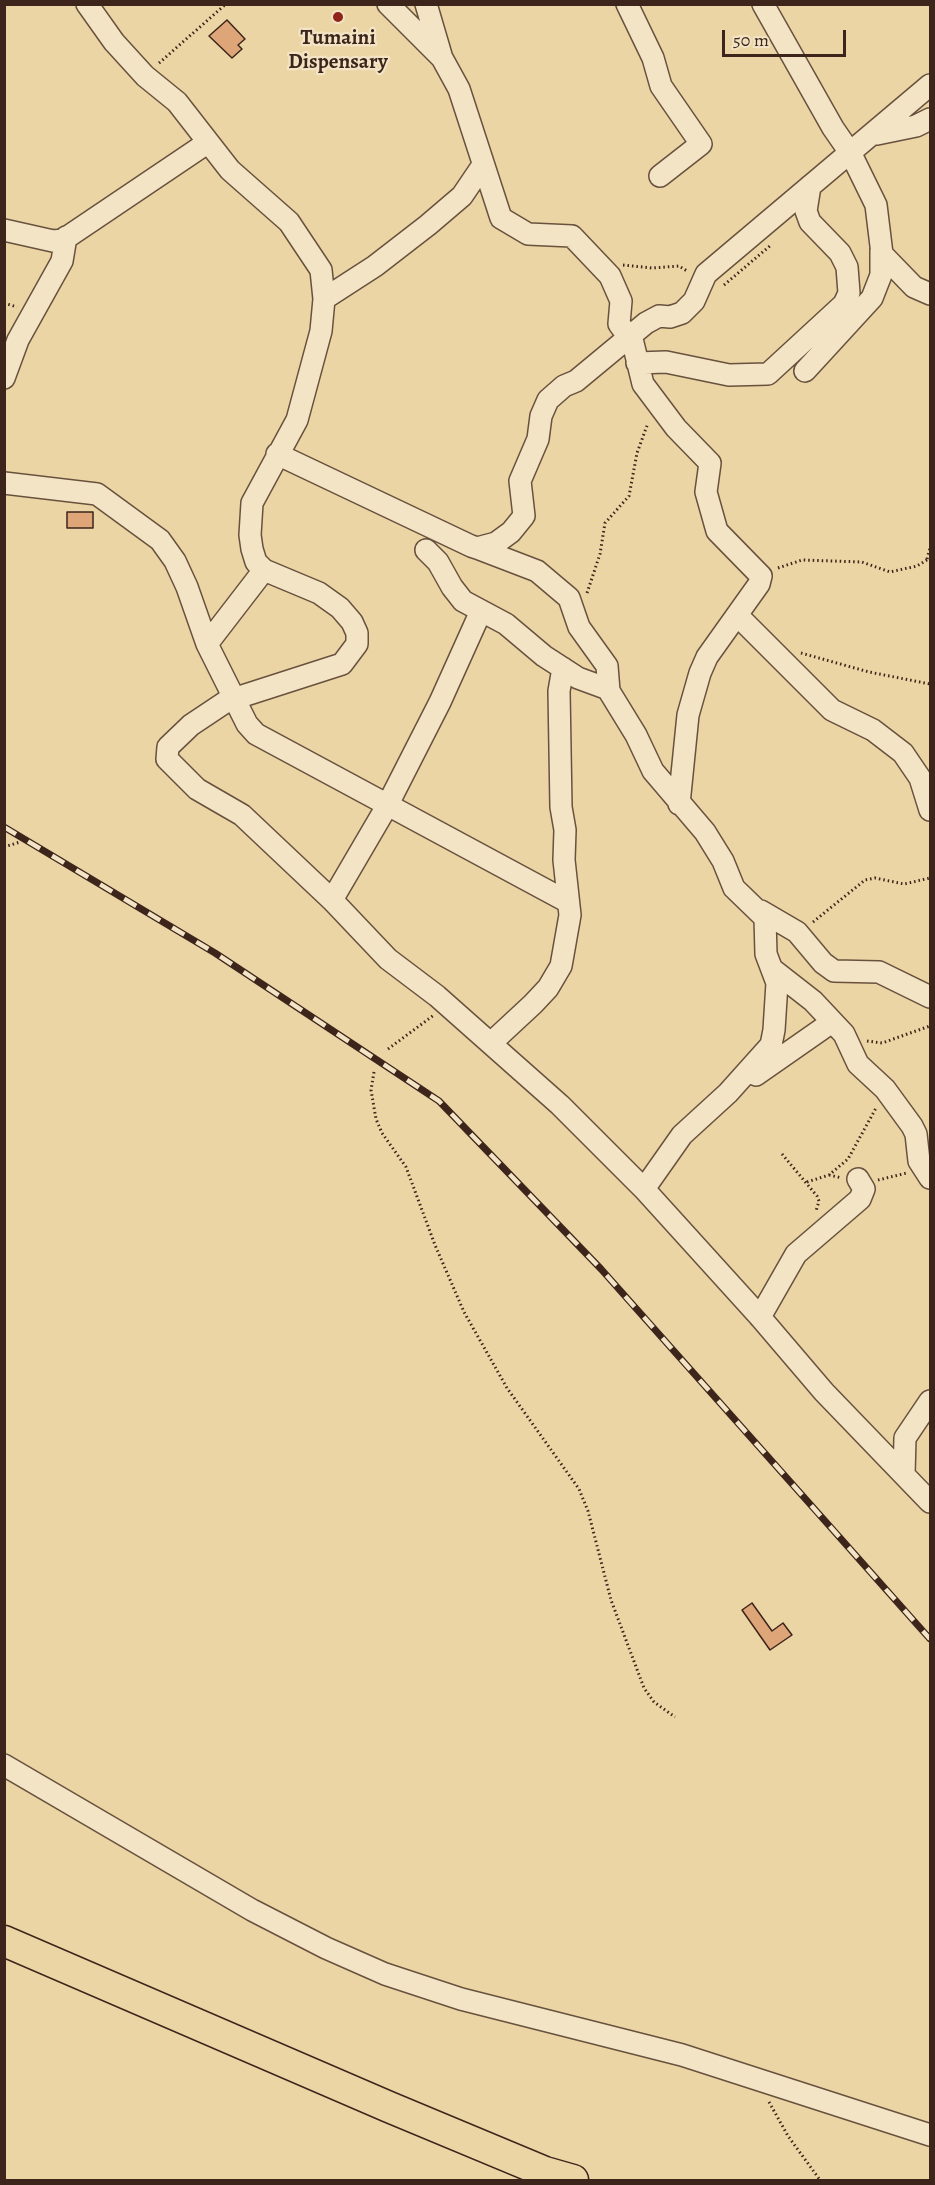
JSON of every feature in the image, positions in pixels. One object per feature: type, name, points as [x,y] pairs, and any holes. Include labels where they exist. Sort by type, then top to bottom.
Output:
[{"type":"highway","points":[[4,1941],[389,2107],[545,2172],[573,2181]]},
{"type":"street","points":[[87,4],[114,42],[145,76],[177,102],[230,170],[281,214],[299,234],[321,270],[324,299],[321,331],[297,420],[252,504],[250,535],[256,562],[264,570],[320,593],[340,608],[352,622],[357,633],[357,644],[342,664],[236,698],[191,725],[168,747],[167,759],[197,789],[242,815],[332,900],[388,959],[448,1006],[560,1105],[644,1189],[760,1317],[824,1392],[930,1503]]},
{"type":"street","points":[[388,4],[442,58]]},
{"type":"street","points":[[426,4],[442,58],[459,89],[498,214],[507,224],[528,234],[572,236],[610,276],[621,299],[618,322],[633,343],[643,384],[676,428],[710,463],[706,492],[717,531],[759,573],[761,579],[707,657],[693,695],[688,715],[679,804]]},
{"type":"street","points":[[627,4],[653,58],[661,86],[701,144],[660,176]]},
{"type":"street","points":[[763,4],[833,128],[851,154],[876,205],[881,275],[872,298],[804,370]]},
{"type":"street","points":[[477,548],[503,539],[524,516],[520,481],[538,439],[541,416],[548,400],[564,386],[576,381],[628,337],[657,317],[681,313],[694,301],[706,274],[930,85]]},
{"type":"street","points":[[874,134],[916,126],[930,119]]},
{"type":"street","points":[[4,230],[53,241],[66,237],[207,143]]},
{"type":"street","points":[[324,299],[375,266],[428,225],[462,196],[483,165]]},
{"type":"street","points":[[637,363],[666,362],[729,375],[768,374],[844,304],[849,293],[848,267],[840,253],[810,222],[807,211],[810,186]]},
{"type":"street","points":[[4,378],[18,340],[62,261],[66,237]]},
{"type":"street","points":[[881,250],[910,283],[930,294]]},
{"type":"street","points":[[277,454],[477,548],[541,573],[569,598],[581,631],[607,666],[608,688],[636,735],[653,771],[705,832],[723,861],[734,888],[761,911],[788,925],[802,936],[823,963],[834,971],[879,972],[930,997]]},
{"type":"street","points":[[4,483],[97,494],[160,540],[175,561],[187,586],[207,644],[247,724],[256,734],[568,902]]},
{"type":"street","points":[[426,550],[438,562],[458,596],[506,624],[544,656],[584,682],[608,688]]},
{"type":"street","points":[[207,644],[264,570]]},
{"type":"street","points":[[332,900],[387,806],[440,702],[481,611]]},
{"type":"street","points":[[737,615],[832,710],[873,730],[903,753],[920,778],[930,810]]},
{"type":"street","points":[[491,1043],[533,1004],[558,973],[568,927],[564,860],[566,830],[561,807],[559,692],[563,668]]},
{"type":"street","points":[[644,1189],[682,1135],[728,1093],[771,1045],[777,994],[772,969],[766,954],[765,918],[761,911]]},
{"type":"street","points":[[772,969],[813,1001],[838,1028],[858,1064],[885,1089],[912,1126],[916,1134],[919,1161],[930,1178]]},
{"type":"street","points":[[728,1093],[838,1028]]},
{"type":"street","points":[[760,1317],[796,1254],[860,1199],[864,1189],[858,1179]]},
{"type":"street","points":[[904,1475],[905,1438],[930,1401]]},
{"type":"street","points":[[4,1765],[252,1910],[326,1948],[385,1974],[461,1999],[682,2055],[930,2135]]},
{"type":"path","points":[[145,76],[226,4]]},
{"type":"path","points":[[600,264],[652,268],[679,266],[702,283]]},
{"type":"path","points":[[581,631],[585,599],[600,554],[606,523],[629,496],[636,453],[648,423],[653,398]]},
{"type":"path","points":[[761,579],[786,563],[802,560],[862,562],[891,572],[917,566],[929,558],[930,548]]},
{"type":"path","points":[[777,657],[798,652],[869,672],[930,684]]},
{"type":"path","points":[[4,847],[20,842]]},
{"type":"path","points":[[788,925],[802,926],[815,921],[865,880],[875,878],[904,884],[930,878]]},
{"type":"path","points":[[388,1049],[448,1006]]},
{"type":"path","points":[[838,1028],[882,1043],[930,1026]]},
{"type":"path","points":[[374,1072],[371,1090],[376,1119],[406,1167],[435,1245],[464,1312],[507,1388],[579,1490],[588,1511],[611,1600],[644,1688],[654,1702],[675,1717]]},
{"type":"path","points":[[807,1182],[829,1175],[848,1159],[885,1089]]},
{"type":"path","points":[[782,1154],[807,1182],[819,1201],[815,1213]]},
{"type":"path","points":[[755,2077],[788,2136],[820,2181]]},
{"type":"building","points":[[227,20],[245,39],[238,45],[242,49],[232,58],[209,36]]},
{"type":"building","points":[[67,512],[93,512],[93,528],[67,528]]},
{"type":"building","points":[[752,1603],[772,1631],[783,1623],[792,1635],[770,1650],[742,1610]]},
{"type":"railway","points":[[4,827],[215,953],[439,1101],[601,1269],[930,1639]]},
{"type":"place","name":"Tumaini Dispensary","points":[[338,17]]}]
